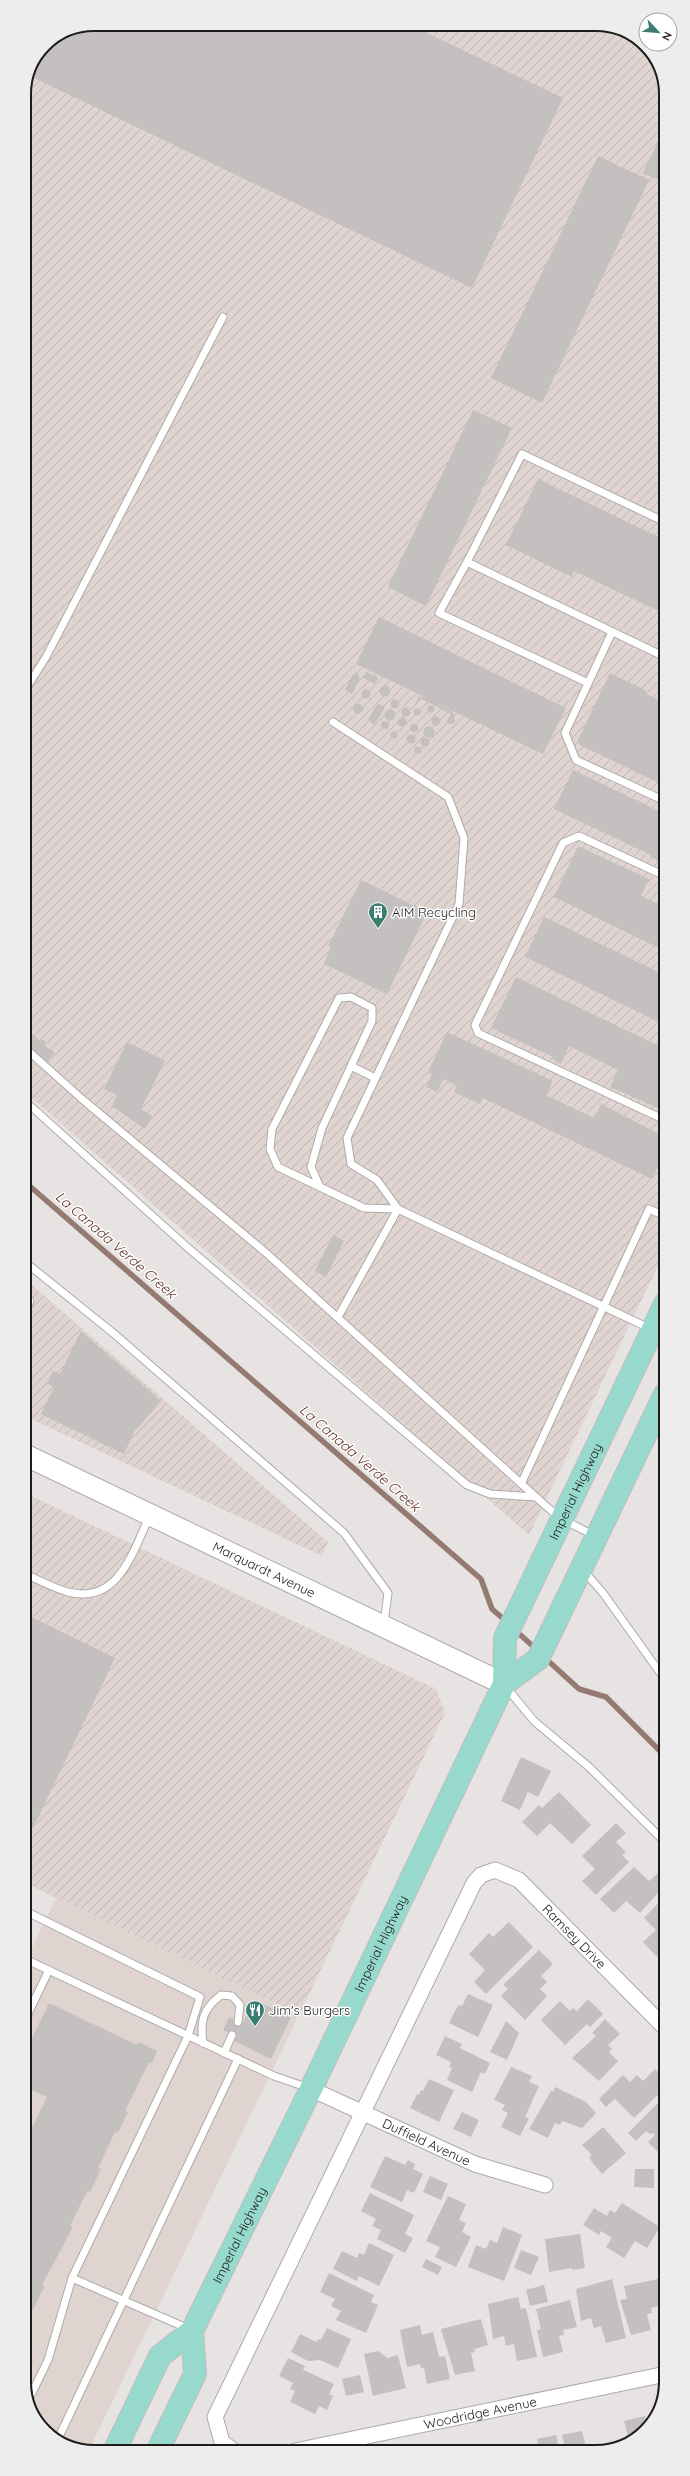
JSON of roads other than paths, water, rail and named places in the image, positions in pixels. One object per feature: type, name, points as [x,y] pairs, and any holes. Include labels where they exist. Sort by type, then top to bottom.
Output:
[{"type":"main road","name":"Imperial Highway","points":[[117,2445],[160,2356],[192,2331],[311,2089],[506,1677],[505,1638],[659,1317]]},
{"type":"main road","name":"Imperial Highway","points":[[506,1677],[538,1659],[659,1407]]},
{"type":"main road","points":[[160,2445],[195,2374],[192,2331]]},
{"type":"street","name":"Marquardt Avenue","points":[[31,1458],[383,1627],[506,1677]]},
{"type":"street","name":"Ramsey Drive","points":[[362,2112],[474,1883],[481,1875],[495,1870],[519,1880],[659,2022]]},
{"type":"street","name":"Duffield Avenue","points":[[311,2089],[475,2164],[545,2185]]},
{"type":"street","points":[[226,2445],[222,2442],[215,2417],[362,2112]]},
{"type":"street","name":"Woodridge Avenue","points":[[324,2445],[659,2375]]},
{"type":"lane","points":[[31,681],[46,657],[223,317]]},
{"type":"lane","points":[[588,683],[439,613],[467,562],[522,454],[659,519]]},
{"type":"lane","points":[[467,562],[659,654]]},
{"type":"lane","points":[[612,632],[565,733],[576,760],[659,798]]},
{"type":"lane","points":[[333,722],[448,797],[464,838],[459,904],[347,1138],[351,1164],[377,1180],[398,1209]]},
{"type":"lane","points":[[659,873],[579,836],[563,843],[475,1025],[478,1033],[659,1117]]},
{"type":"lane","points":[[320,1187],[311,1168],[322,1128],[372,1021],[372,1008],[351,997],[340,998],[272,1129],[270,1149],[278,1167],[364,1208],[398,1209],[653,1330]]},
{"type":"lane","points":[[31,1053],[82,1099],[265,1252],[536,1497],[562,1519],[597,1536]]},
{"type":"lane","points":[[351,1066],[376,1078]]},
{"type":"lane","points":[[31,1107],[187,1247],[455,1476],[467,1485],[490,1494],[536,1497]]},
{"type":"lane","points":[[338,1317],[398,1209]]},
{"type":"lane","points":[[521,1484],[649,1209],[659,1213]]},
{"type":"lane","points":[[31,1267],[112,1332],[344,1532],[388,1593],[383,1627]]},
{"type":"lane","points":[[31,1577],[67,1592],[85,1595],[101,1590],[114,1583],[122,1573],[150,1515]]},
{"type":"lane","points":[[581,1569],[603,1593],[659,1671]]},
{"type":"lane","points":[[506,1677],[534,1721],[589,1767],[659,1836]]},
{"type":"lane","points":[[31,1915],[200,1997],[188,2036],[72,2278],[48,2360],[32,2393]]},
{"type":"lane","points":[[31,1962],[274,2076],[311,2089]]},
{"type":"lane","points":[[31,2008],[49,1970]]},
{"type":"lane","points":[[203,2043],[201,2024],[209,2004],[221,1995],[232,1996],[240,2005],[238,2022]]},
{"type":"lane","points":[[224,2053],[232,2035]]},
{"type":"lane","points":[[60,2435],[125,2302],[238,2059]]},
{"type":"lane","points":[[72,2278],[192,2331]]},
{"type":"waterway","name":"La Canada Verde Creek","points":[[31,1187],[481,1579],[492,1609],[508,1623]]},
{"type":"waterway","name":"La Canada Verde Creek","points":[[514,1629],[537,1650]]},
{"type":"waterway","name":"La Canada Verde Creek","points":[[545,1658],[579,1689],[606,1697],[659,1750]]},
{"type":"place","name":"AIM Recycling","points":[[378,929]]},
{"type":"place","name":"Jim's Burgers","points":[[255,2027]]}]
